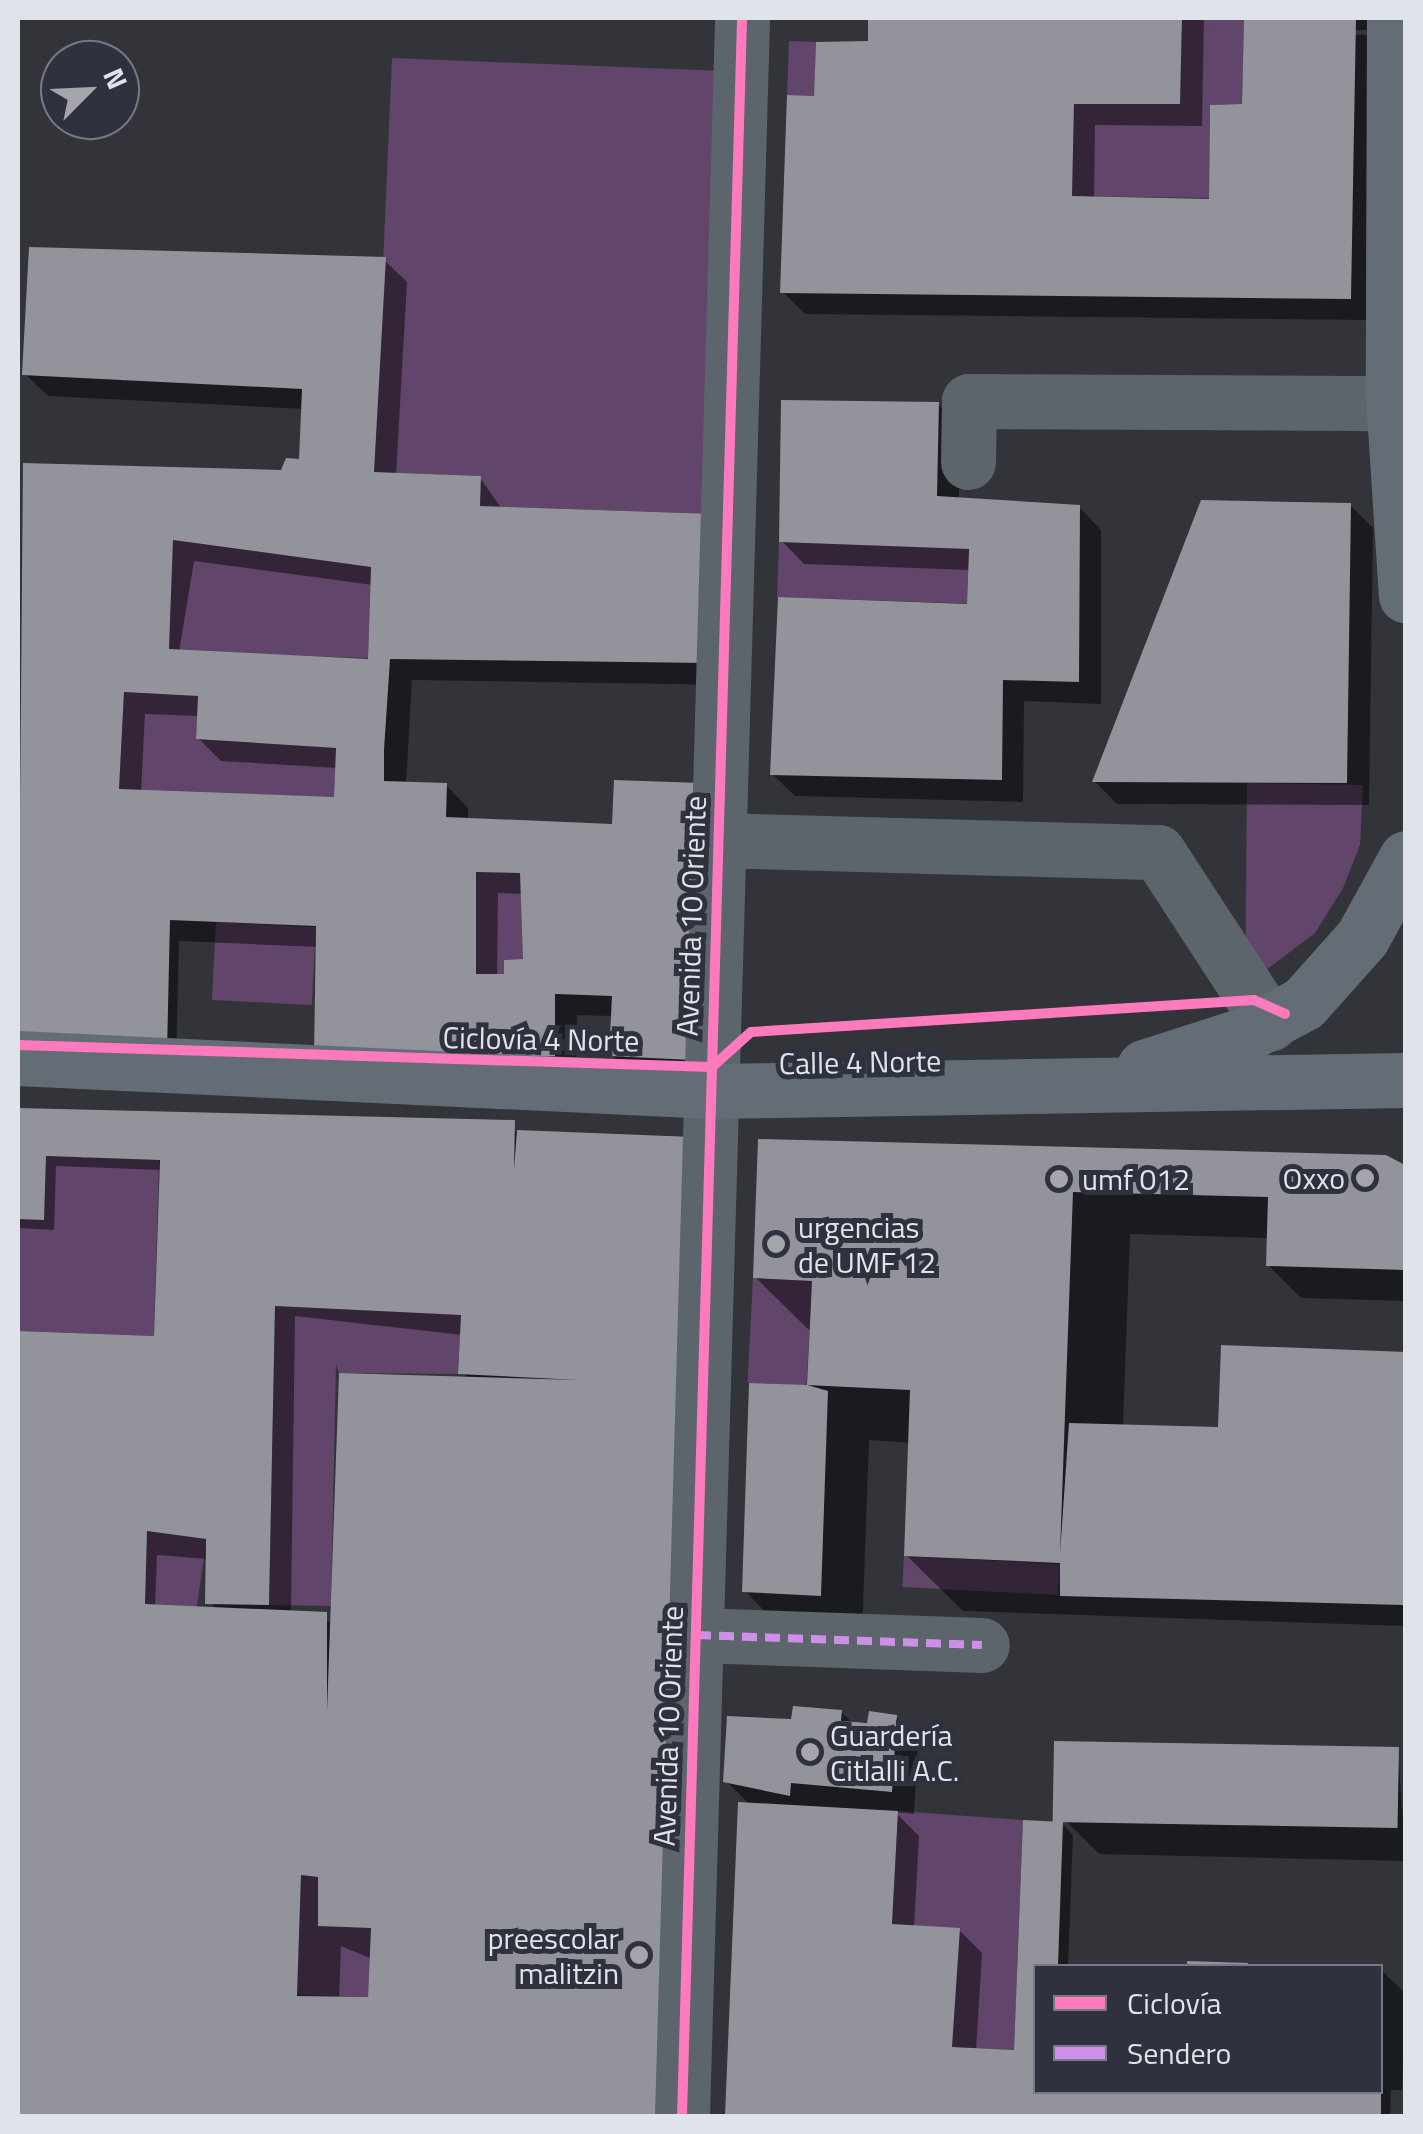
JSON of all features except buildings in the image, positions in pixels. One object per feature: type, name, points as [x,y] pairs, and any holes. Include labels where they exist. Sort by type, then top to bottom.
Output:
[{"type":"main road","points":[[1394,18],[1397,415],[1406,596]]},
{"type":"main road","points":[[1091,1081],[1270,1024],[1338,972],[1406,858]]},
{"type":"main road","name":"Calle 4 Norte","points":[[18,1058],[712,1091],[1091,1081],[1406,1080]]},
{"type":"street","name":"Avenida 10 Oriente","points":[[682,2116],[742,18]]},
{"type":"street","points":[[968,462],[970,401],[1397,415]]},
{"type":"street","points":[[718,840],[1158,852],[1270,1024]]},
{"type":"street","points":[[696,1635],[982,1645]]},
{"type":"shaded area","points":[[1182,18],[1244,18],[1242,104],[1210,105],[1209,198],[1072,196],[1074,102],[1180,104]]},
{"type":"shaded area","points":[[789,41],[816,42],[814,96],[787,95]]},
{"type":"shaded area","points":[[392,58],[723,71],[714,514],[480,506],[481,476],[374,472]]},
{"type":"shaded area","points":[[173,540],[371,567],[368,658],[169,652]]},
{"type":"shaded area","points":[[779,542],[969,549],[967,604],[777,597]]},
{"type":"shaded area","points":[[124,692],[198,696],[196,739],[336,748],[334,797],[119,791]]},
{"type":"shaded area","points":[[1247,783],[1363,785],[1360,845],[1343,888],[1315,933],[1245,986]]},
{"type":"shaded area","points":[[476,872],[524,873],[523,959],[504,960],[504,974],[476,974]]},
{"type":"shaded area","points":[[216,922],[316,927],[312,1005],[212,1000]]},
{"type":"shaded area","points":[[46,1156],[159,1160],[154,1336],[18,1331],[18,1219],[44,1219]]},
{"type":"shaded area","points":[[753,1278],[812,1281],[806,1386],[748,1383]]},
{"type":"shaded area","points":[[275,1306],[461,1315],[458,1374],[339,1373],[336,1364],[331,1606],[269,1605]]},
{"type":"shaded area","points":[[147,1531],[206,1539],[196,1612],[137,1603]]},
{"type":"shaded area","points":[[904,1556],[1060,1564],[1058,1595],[902,1587]]},
{"type":"shaded area","points":[[898,1811],[1023,1820],[1014,2050],[952,2047],[892,1924]]},
{"type":"shaded area","points":[[301,1875],[318,1877],[371,1928],[368,1997],[297,1995]]},
{"type":"marked path","points":[[696,1635],[982,1645]]},
{"type":"cycle path","points":[[682,2116],[742,18]]},
{"type":"cycle path","name":"Ciclovía 4 Norte","points":[[18,1045],[712,1067],[751,1032],[1254,1000],[1285,1014]]},
{"type":"place","name":"Oxxo","points":[[1365,1178]]},
{"type":"place","name":"umf 012","points":[[1059,1179]]},
{"type":"place","name":"urgencias de UMF 12","points":[[776,1244]]},
{"type":"place","name":"Guardería Citlalli A.C.","points":[[810,1752]]},
{"type":"place","name":"preescolar malitzin","points":[[639,1955]]}]
